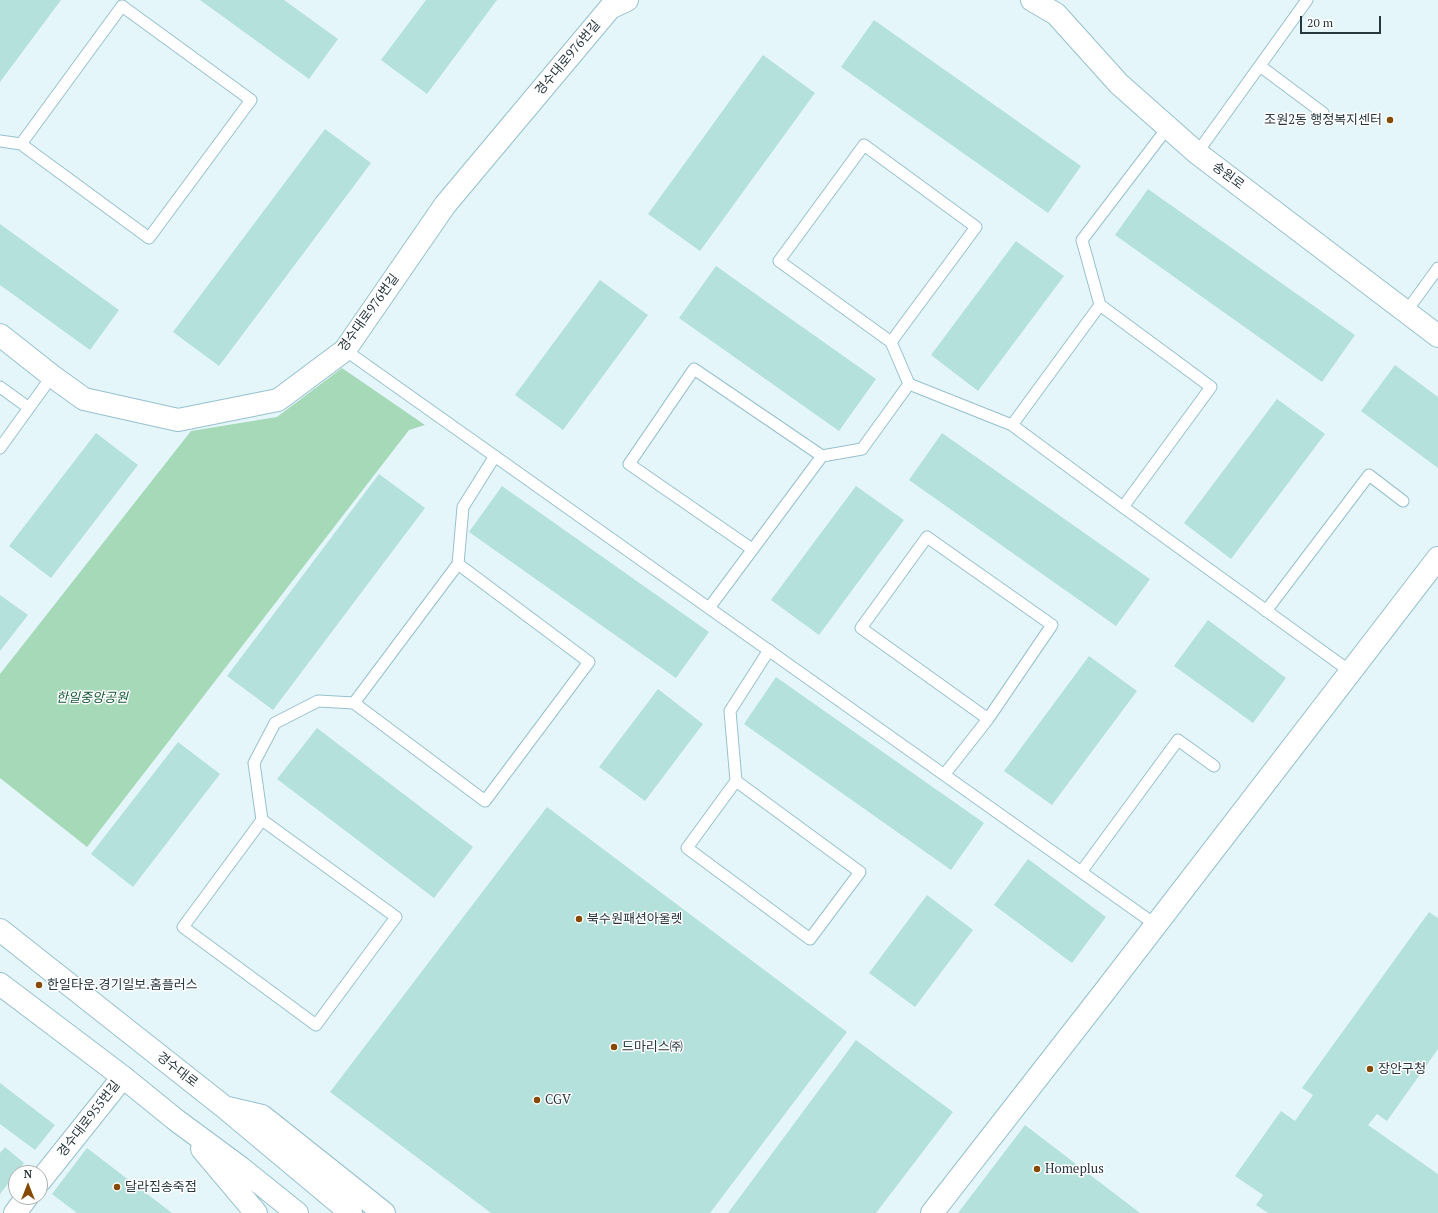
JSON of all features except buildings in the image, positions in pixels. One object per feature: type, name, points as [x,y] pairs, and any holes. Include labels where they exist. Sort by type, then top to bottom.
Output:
[{"type":"street","name":"경수대로976번길","points":[[0,335],[84,399],[178,420],[278,400],[346,350],[445,206],[610,8],[627,0]]},
{"type":"street","name":"송원로","points":[[1032,0],[1056,14],[1119,84],[1197,153],[1438,336]]},
{"type":"street","points":[[932,1213],[1438,558]]},
{"type":"street","name":"경수대로","points":[[0,930],[223,1106],[351,1213]]},
{"type":"street","points":[[0,984],[123,1077],[176,1120],[241,1168],[297,1213]]},
{"type":"street","name":"경수대로955번길","points":[[48,1171],[123,1077]]},
{"type":"street","points":[[223,1106],[262,1116],[384,1213]]},
{"type":"street","points":[[176,1120],[256,1213]]},
{"type":"lane","points":[[1197,153],[1307,0]]},
{"type":"lane","points":[[0,141],[21,144],[149,238],[251,100],[122,3],[21,144]]},
{"type":"lane","points":[[1260,66],[1323,113]]},
{"type":"lane","points":[[1123,507],[1211,387],[1100,305],[1082,240],[1168,128]]},
{"type":"lane","points":[[891,342],[976,226],[864,145],[779,261],[891,342],[909,384],[1012,425],[1351,672]]},
{"type":"lane","points":[[1406,312],[1438,268]]},
{"type":"lane","points":[[1012,425],[1100,305]]},
{"type":"lane","points":[[346,350],[1156,925]]},
{"type":"lane","points":[[752,549],[629,464],[694,369],[822,456]]},
{"type":"lane","points":[[0,448],[52,376]]},
{"type":"lane","points":[[709,608],[822,456],[862,449],[909,384]]},
{"type":"lane","points":[[0,387],[29,408]]},
{"type":"lane","points":[[354,703],[458,564],[463,508],[495,456]]},
{"type":"lane","points":[[1266,610],[1369,475],[1403,501]]},
{"type":"lane","points":[[944,775],[988,718],[1052,625],[927,537],[861,628],[988,718]]},
{"type":"lane","points":[[262,820],[396,917],[316,1025],[183,927],[262,820],[254,763],[275,723],[318,701],[354,703],[485,800],[580,675],[589,662],[458,564]]},
{"type":"lane","points":[[736,781],[860,872],[810,938],[687,848],[736,781],[730,711],[769,650]]},
{"type":"lane","points":[[1081,872],[1178,740],[1214,766]]},
{"type":"green space","name":"한일중앙공원","points":[[342,368],[425,425],[409,430],[87,847],[0,778],[0,674],[191,431],[277,417]]},
{"type":"place","name":"조원2동 행정복지센터","points":[[1390,120]]},
{"type":"place","name":"북수원패션아울렛","points":[[579,919]]},
{"type":"place","name":"한일타운.경기일보.홈플러스","points":[[39,985]]},
{"type":"place","name":"드마리스㈜","points":[[614,1047]]},
{"type":"place","name":"장안구청","points":[[1370,1069]]},
{"type":"place","name":"CGV","points":[[537,1100]]},
{"type":"place","name":"Homeplus","points":[[1037,1169]]},
{"type":"place","name":"달라짐송죽점","points":[[117,1187]]}]
